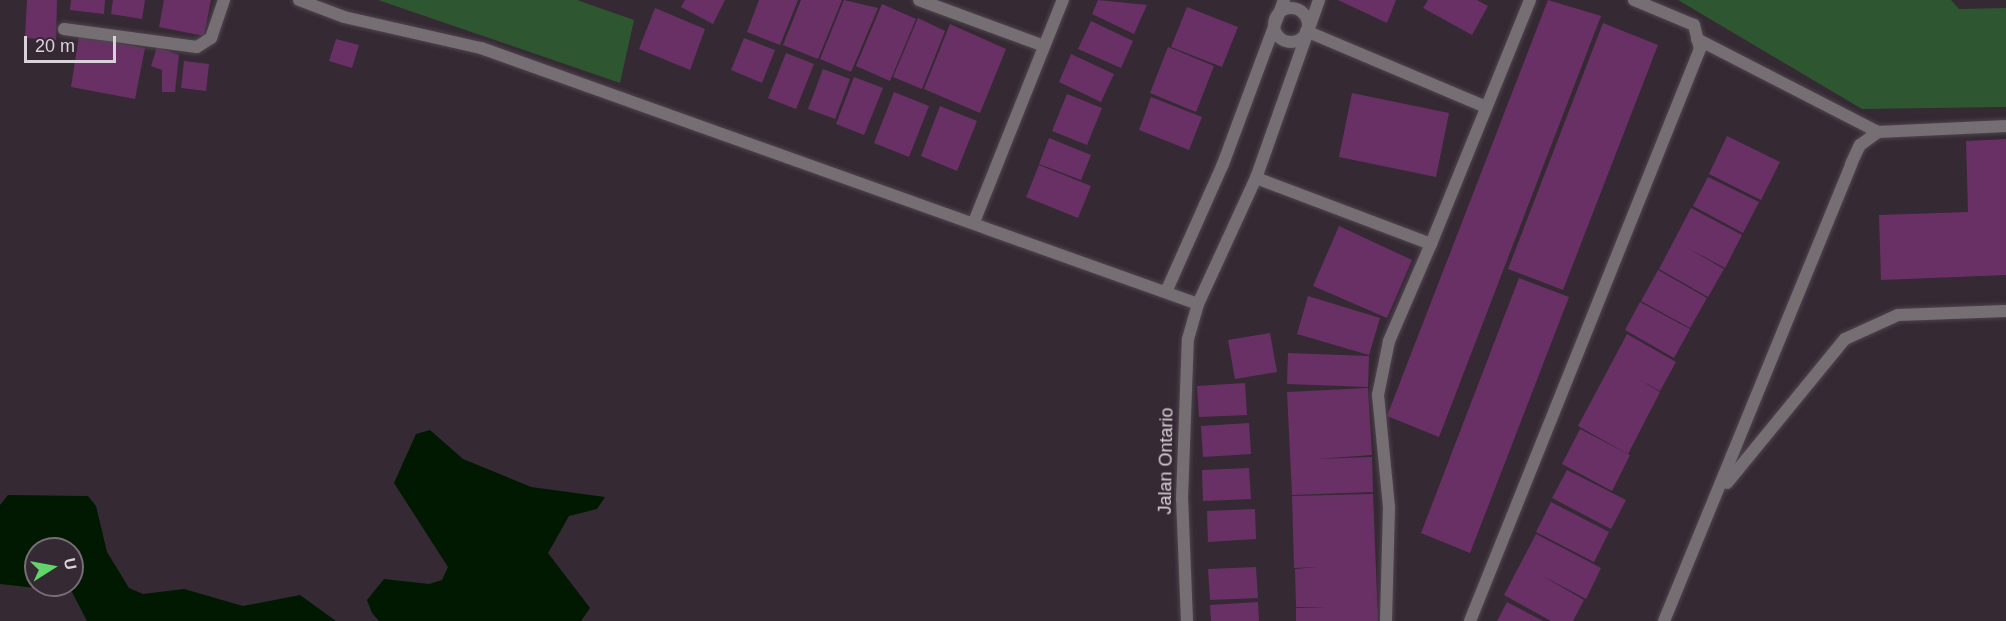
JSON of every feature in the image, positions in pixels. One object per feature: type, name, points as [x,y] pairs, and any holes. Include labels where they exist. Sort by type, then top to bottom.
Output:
[{"type":"street","points":[[64,29],[197,46],[211,38],[224,0]]},
{"type":"street","points":[[299,0],[344,17],[481,48],[785,160],[974,222],[1198,304]]},
{"type":"street","points":[[919,0],[1044,46]]},
{"type":"street","points":[[974,222],[1063,0]]},
{"type":"street","points":[[1166,292],[1223,164],[1274,19],[1284,0]]},
{"type":"street","name":"Jalan Ontario","points":[[1188,621],[1184,418],[1188,339],[1198,304],[1256,178],[1306,31],[1319,0]]},
{"type":"street","points":[[1386,621],[1389,507],[1378,395],[1389,341],[1530,0]]},
{"type":"street","points":[[1470,621],[1700,49],[1694,26],[1634,0]]},
{"type":"street","points":[[1296,8],[1306,18],[1306,31],[1298,40],[1285,41],[1275,32],[1274,19],[1283,9],[1296,8]]},
{"type":"street","points":[[1306,31],[1486,107]]},
{"type":"street","points":[[1697,39],[1878,132],[2006,126]]},
{"type":"street","points":[[1664,621],[1718,495],[1851,164],[1860,145],[1878,132]]},
{"type":"street","points":[[1256,178],[1431,244]]},
{"type":"street","points":[[1718,495],[1845,339],[1898,315],[2006,310]]},
{"type":"green space","points":[[378,0],[577,0],[634,20],[620,83]]},
{"type":"green space","points":[[1678,0],[1951,0],[1959,9],[2006,8],[2006,107],[1862,109]]},
{"type":"shaded area","points":[[430,430],[463,459],[531,487],[605,497],[597,509],[569,516],[548,553],[590,608],[581,621],[379,621],[372,613],[367,600],[384,579],[429,584],[442,580],[448,567],[394,483],[416,434]]},
{"type":"shaded area","points":[[8,495],[88,496],[96,506],[107,552],[129,588],[143,594],[184,589],[243,606],[300,595],[336,621],[87,621],[75,597],[84,597],[84,537],[24,537],[24,587],[0,584],[0,505]]},
{"type":"building","points":[[27,0],[57,0],[56,40],[25,38]]},
{"type":"building","points":[[71,0],[105,0],[104,14],[70,10]]},
{"type":"building","points":[[113,0],[145,0],[142,19],[111,14]]},
{"type":"building","points":[[164,0],[211,0],[204,36],[159,27]]},
{"type":"building","points":[[685,0],[725,0],[713,24],[681,7]]},
{"type":"building","points":[[759,0],[798,0],[780,45],[747,32]]},
{"type":"building","points":[[801,0],[842,0],[818,59],[783,45]]},
{"type":"building","points":[[844,0],[878,8],[851,72],[820,59]]},
{"type":"building","points":[[1098,0],[1147,5],[1134,34],[1092,14]]},
{"type":"building","points":[[1338,0],[1396,0],[1387,23]]},
{"type":"building","points":[[1428,0],[1477,0],[1488,6],[1472,35],[1423,8]]},
{"type":"building","points":[[1548,0],[1601,16],[1439,437],[1387,416]]},
{"type":"building","points":[[882,4],[916,19],[890,81],[856,66]]},
{"type":"building","points":[[1187,7],[1238,27],[1222,67],[1171,47]]},
{"type":"building","points":[[655,8],[705,29],[690,70],[639,49]]},
{"type":"building","points":[[918,18],[945,31],[922,89],[893,77]]},
{"type":"building","points":[[1091,21],[1133,41],[1121,68],[1078,49]]},
{"type":"building","points":[[1603,23],[1658,45],[1563,290],[1508,269]]},
{"type":"building","points":[[950,24],[1006,49],[980,113],[924,89]]},
{"type":"building","points":[[79,36],[145,48],[135,99],[71,87]]},
{"type":"building","points":[[744,38],[775,50],[762,83],[731,70]]},
{"type":"building","points":[[336,39],[359,45],[352,68],[329,61]]},
{"type":"building","points":[[157,47],[179,55],[175,92],[162,92],[162,70],[151,66]]},
{"type":"building","points":[[1168,47],[1214,66],[1196,112],[1150,93]]},
{"type":"building","points":[[786,53],[814,64],[796,109],[768,98]]},
{"type":"building","points":[[1071,54],[1114,74],[1101,102],[1059,82]]},
{"type":"building","points":[[184,61],[209,64],[206,91],[181,88]]},
{"type":"building","points":[[823,69],[850,79],[835,119],[808,109]]},
{"type":"building","points":[[854,77],[883,88],[864,135],[836,124]]},
{"type":"building","points":[[894,92],[929,106],[909,157],[874,143]]},
{"type":"building","points":[[1352,93],[1449,113],[1436,177],[1339,157]]},
{"type":"building","points":[[1067,94],[1102,108],[1087,145],[1052,131]]},
{"type":"building","points":[[1151,97],[1202,117],[1189,150],[1139,130]]},
{"type":"building","points":[[940,106],[977,121],[957,171],[921,156]]},
{"type":"building","points":[[1727,136],[1780,162],[1761,200],[1709,174]]},
{"type":"building","points":[[1049,138],[1091,155],[1081,180],[1039,164]]},
{"type":"building","points":[[2006,139],[2006,275],[1881,280],[1879,215],[1968,212],[1966,141]]},
{"type":"building","points":[[1039,165],[1091,186],[1078,218],[1026,197]]},
{"type":"building","points":[[1708,177],[1759,202],[1743,233],[1693,206]]},
{"type":"building","points":[[1691,208],[1742,235],[1725,268],[1684,246],[1724,269],[1708,297],[1659,269]]},
{"type":"building","points":[[1339,226],[1412,260],[1387,318],[1313,286]]},
{"type":"building","points":[[1658,270],[1707,298],[1690,328],[1641,301]]},
{"type":"building","points":[[1519,278],[1569,297],[1470,553],[1421,533]]},
{"type":"building","points":[[1308,296],[1380,318],[1369,355],[1297,334]]},
{"type":"building","points":[[1640,302],[1690,329],[1674,358],[1625,330]]},
{"type":"building","points":[[1270,333],[1277,372],[1235,379],[1228,340]]},
{"type":"building","points":[[1627,334],[1676,362],[1660,391],[1640,380],[1660,392],[1628,454],[1578,426]]},
{"type":"building","points":[[1288,353],[1369,356],[1368,387],[1287,384]]},
{"type":"building","points":[[1245,383],[1247,415],[1199,417],[1197,386]]},
{"type":"building","points":[[1368,388],[1372,455],[1316,459],[1372,457],[1373,492],[1292,495],[1287,392]]},
{"type":"building","points":[[1249,423],[1251,454],[1203,457],[1201,426]]},
{"type":"building","points":[[1580,429],[1630,455],[1612,491],[1562,464]]},
{"type":"building","points":[[1249,468],[1251,499],[1203,501],[1202,470]]},
{"type":"building","points":[[1567,470],[1626,500],[1611,529],[1552,498]]},
{"type":"building","points":[[1373,494],[1378,621],[1296,621],[1296,608],[1328,607],[1296,607],[1295,569],[1318,567],[1294,568],[1292,496]]},
{"type":"building","points":[[1551,502],[1609,532],[1594,562],[1536,532]]},
{"type":"building","points":[[1255,509],[1256,539],[1208,542],[1207,511]]},
{"type":"building","points":[[1536,534],[1601,568],[1586,599],[1539,574],[1584,600],[1573,621],[1551,621],[1504,595]]},
{"type":"building","points":[[1256,567],[1258,598],[1210,600],[1208,569]]},
{"type":"building","points":[[1258,602],[1259,621],[1211,621],[1210,605]]},
{"type":"building","points":[[1507,602],[1543,621],[1497,621]]}]
